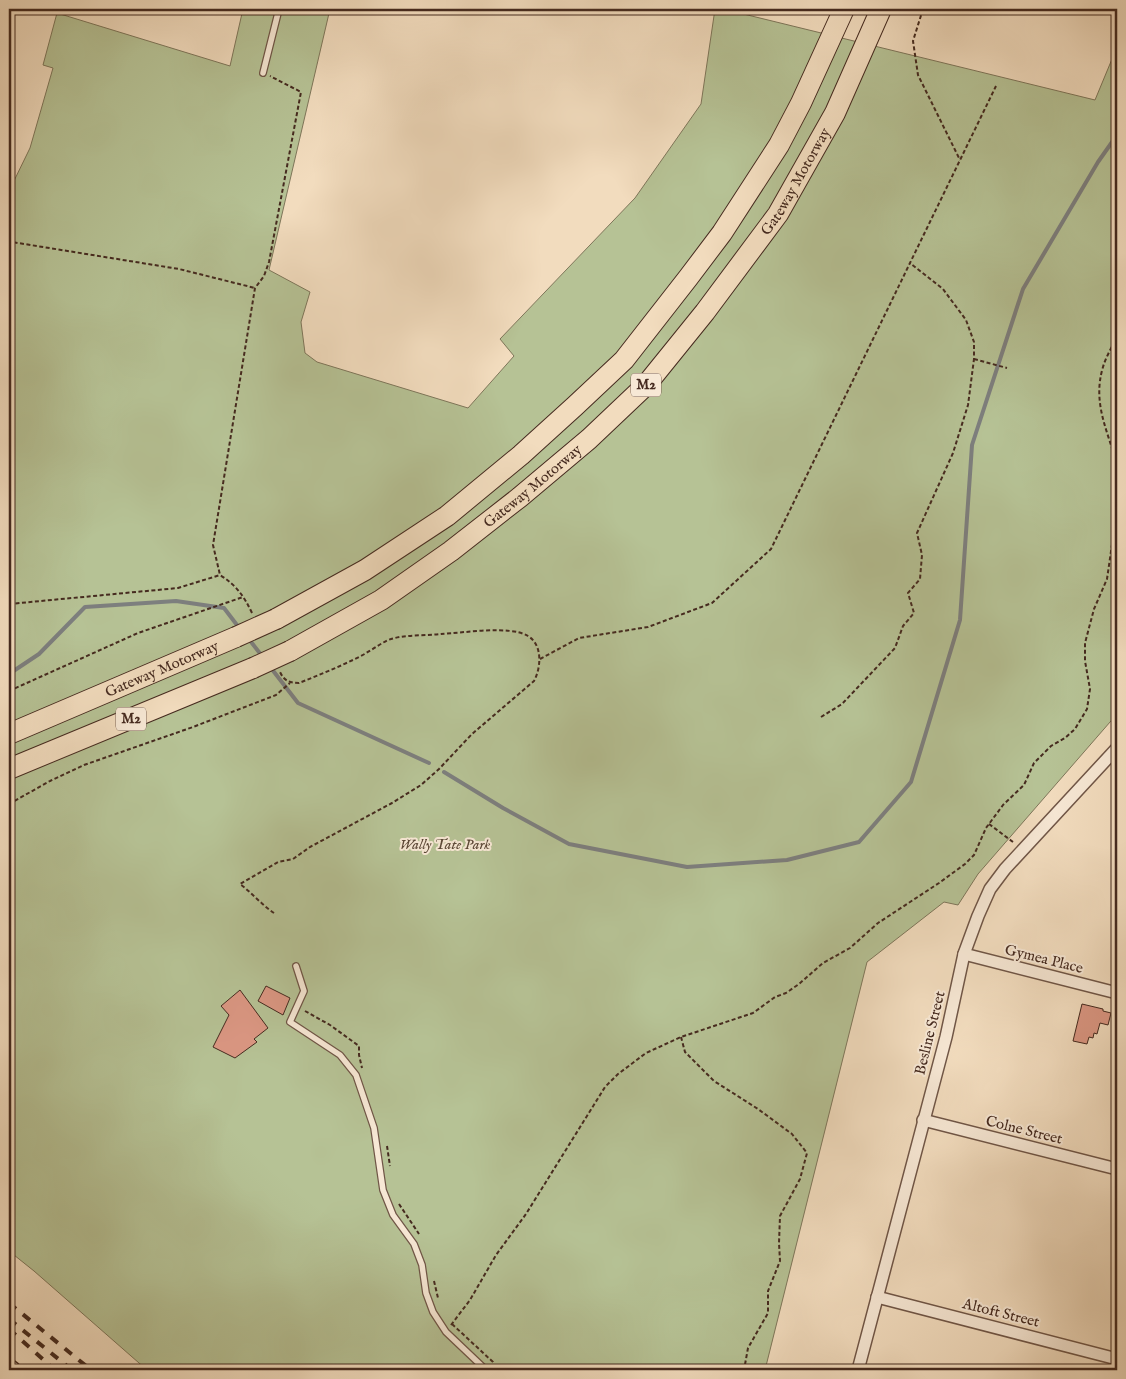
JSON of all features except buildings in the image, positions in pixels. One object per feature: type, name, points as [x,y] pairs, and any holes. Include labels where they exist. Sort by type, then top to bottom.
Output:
[{"type":"highway","name":"Gateway Motorway","points":[[9,734],[276,619],[365,570],[447,516],[541,437],[624,360],[722,233],[778,145],[801,103],[844,9]]},
{"type":"highway","name":"Gateway Motorway","points":[[9,769],[253,668],[290,651],[381,600],[451,552],[589,439],[646,385],[705,312],[778,214],[835,112],[881,9]]},
{"type":"main road","points":[[9,1367],[13,1370]]},
{"type":"street","name":"Besline Street","points":[[858,1370],[946,1037],[964,954],[978,916],[990,889],[1004,869],[1117,748]]},
{"type":"street","name":"Gymea Place","points":[[964,954],[1117,994]]},
{"type":"street","name":"Colne Street","points":[[923,1120],[1117,1169]]},
{"type":"street","name":"Altoft Street","points":[[876,1297],[1117,1359]]},
{"type":"lane","points":[[263,73],[279,9]]},
{"type":"lane","points":[[296,966],[304,991],[290,1022],[340,1055],[356,1075],[374,1128],[383,1190],[393,1215],[414,1244],[422,1265],[426,1293],[433,1312],[446,1332],[486,1370]]},
{"type":"path","points":[[923,9],[913,41],[918,75],[960,160]]},
{"type":"path","points":[[252,614],[244,596],[232,582],[220,575],[213,545],[256,288],[264,276],[269,262],[301,92],[263,73]]},
{"type":"path","points":[[540,659],[579,638],[648,628],[712,603],[771,549],[996,86]]},
{"type":"path","points":[[9,253],[12,242],[179,269],[256,288]]},
{"type":"path","points":[[821,716],[842,704],[895,648],[903,626],[914,613],[908,593],[920,579],[922,555],[917,533],[953,453],[968,405],[974,359],[974,342],[966,320],[943,289],[910,263]]},
{"type":"path","points":[[1117,336],[1102,368],[1099,392],[1099,405],[1117,465]]},
{"type":"path","points":[[974,359],[1007,368]]},
{"type":"path","points":[[446,1332],[470,1300],[496,1255],[526,1214],[605,1087],[618,1074],[646,1054],[681,1037],[753,1013],[775,997],[799,984],[822,963],[850,948],[878,923],[965,864],[978,848],[989,824],[1004,805],[1024,785],[1034,763],[1041,754],[1075,729],[1086,709],[1090,689],[1085,643],[1094,609],[1107,578],[1117,510]]},
{"type":"path","points":[[9,604],[178,588],[220,575]]},
{"type":"path","points":[[9,691],[138,633],[244,596]]},
{"type":"path","points":[[274,913],[240,884],[278,862],[293,858],[421,785],[472,734],[534,681],[539,672],[540,659],[537,648],[529,637],[515,632],[476,631],[403,636],[387,641],[360,657],[299,683],[290,683],[282,677],[278,668]]},
{"type":"path","points":[[9,804],[50,781],[84,766],[276,695],[290,683]]},
{"type":"path","points":[[989,824],[1023,849]]},
{"type":"path","points":[[297,1007],[330,1025],[360,1046],[358,1055],[365,1076]]},
{"type":"path","points":[[681,1037],[685,1052],[714,1081],[758,1109],[792,1134],[807,1153],[800,1179],[780,1216],[780,1261],[768,1291],[768,1312],[748,1348],[744,1370]]},
{"type":"path","points":[[385,1139],[390,1170]]},
{"type":"path","points":[[399,1204],[419,1234]]},
{"type":"path","points":[[434,1281],[441,1305]]},
{"type":"path","points":[[448,1318],[493,1362],[497,1370]]},
{"type":"green space","name":"Wally Tate Park","points":[[243,9],[330,9],[269,270],[310,292],[301,322],[305,353],[317,362],[468,408],[514,356],[500,339],[635,198],[701,104],[715,9],[723,9],[1095,100],[1117,47],[1117,714],[978,874],[958,905],[944,902],[867,962],[765,1370],[147,1370],[9,1251],[9,215],[11,187],[30,148],[53,68],[43,65],[57,13],[230,66]]},
{"type":"waterway","points":[[444,772],[503,808],[569,844],[687,867],[787,860],[859,842],[911,782],[960,620],[972,445],[1023,289],[1098,162],[1117,135]]},
{"type":"waterway","points":[[9,674],[39,654],[85,607],[176,601],[224,608],[240,629]]},
{"type":"waterway","points":[[248,638],[262,656]]},
{"type":"waterway","points":[[271,668],[298,703],[429,763]]},
{"type":"railway","points":[[9,1303],[91,1370]]},
{"type":"railway","points":[[9,1319],[72,1370]]},
{"type":"railway","points":[[9,1329],[55,1370]]}]
